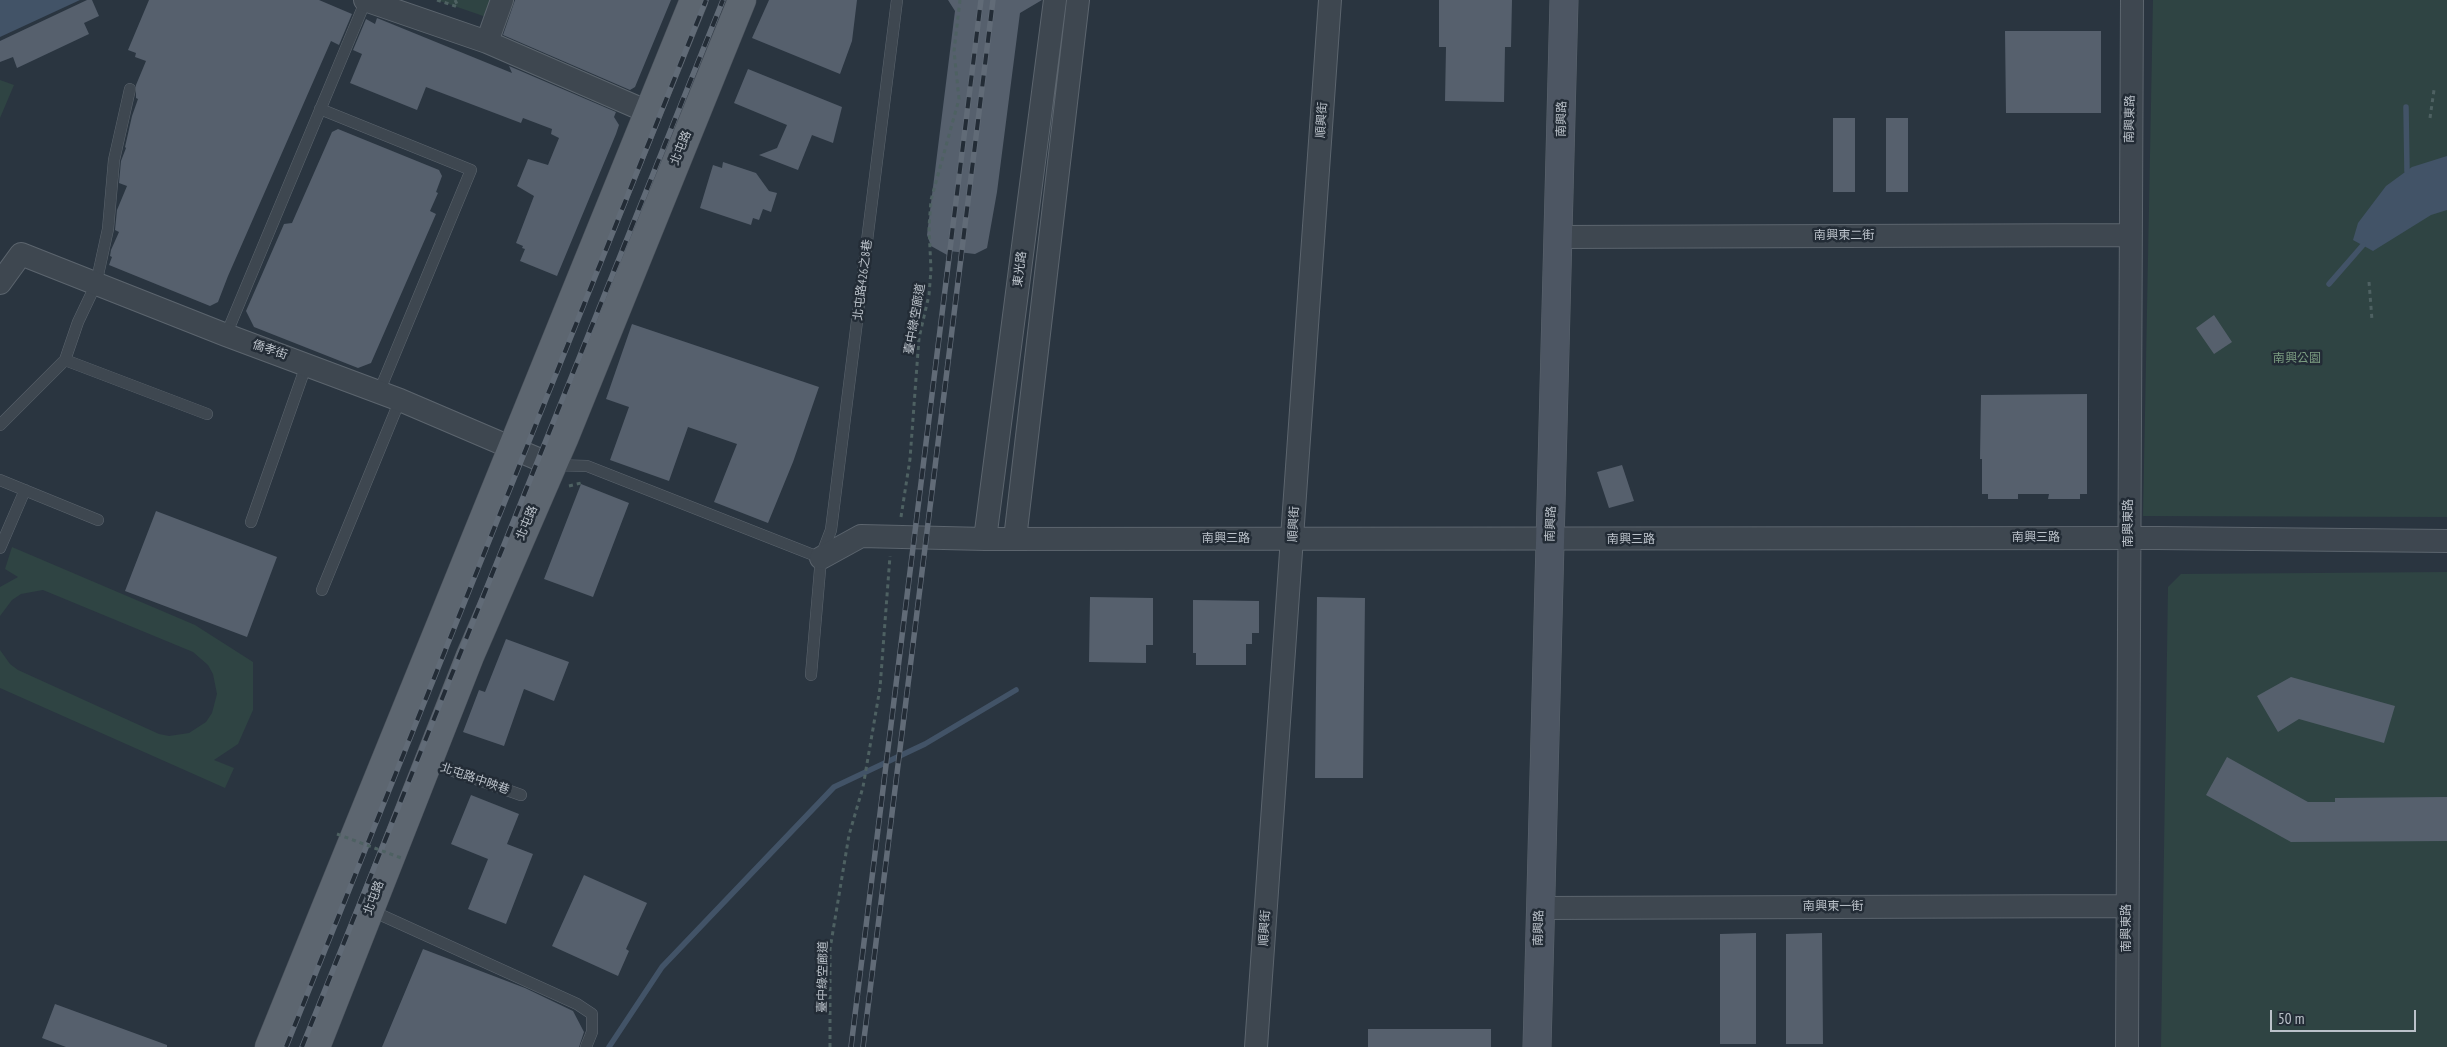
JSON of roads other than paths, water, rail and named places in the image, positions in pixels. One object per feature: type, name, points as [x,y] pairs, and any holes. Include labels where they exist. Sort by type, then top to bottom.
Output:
[{"type":"main road","points":[[269,1047],[694,0]]},
{"type":"main road","name":"北屯路","points":[[316,1047],[470,656],[552,465],[742,0]]},
{"type":"street","points":[[365,0],[487,42],[648,112]]},
{"type":"street","points":[[487,42],[502,0]]},
{"type":"street","name":"東光路","points":[[985,539],[1055,0]]},
{"type":"street","points":[[1015,539],[1078,0]]},
{"type":"street","name":"順興街","points":[[1256,1047],[1330,0]]},
{"type":"street","name":"南興路","points":[[1537,1047],[1564,0]]},
{"type":"street","name":"南興東路","points":[[2127,1047],[2132,0]]},
{"type":"street","name":"南興東二街","points":[[1558,237],[2130,236]]},
{"type":"street","name":"僑孝街","points":[[0,283],[21,254],[226,335],[389,396],[552,465]]},
{"type":"street","name":"南興三路","points":[[821,558],[861,536],[985,539],[2129,538],[2447,540]]},
{"type":"street","name":"南興東一街","points":[[1540,908],[2127,906]]},
{"type":"lane","points":[[226,335],[365,0]]},
{"type":"lane","name":"北屯路426之8巷","points":[[811,675],[821,558],[831,530],[897,0]]},
{"type":"lane","points":[[0,425],[66,360],[78,322],[96,284],[108,229],[114,160],[130,89]]},
{"type":"lane","points":[[320,109],[471,170],[389,396],[322,590]]},
{"type":"lane","points":[[66,360],[207,414]]},
{"type":"lane","points":[[251,522],[307,364]]},
{"type":"lane","points":[[552,465],[587,466],[821,558]]},
{"type":"lane","points":[[0,480],[98,520]]},
{"type":"lane","points":[[0,548],[25,490]]},
{"type":"lane","name":"北屯路中映巷","points":[[428,762],[521,795]]},
{"type":"lane","points":[[370,910],[577,1004],[592,1014],[592,1032],[586,1047]]},
{"type":"water","points":[[0,0],[80,0],[0,37]]},
{"type":"water","points":[[2447,156],[2447,210],[2431,215],[2373,251],[2353,240],[2358,223],[2386,186],[2412,167]]},
{"type":"waterway","points":[[2406,107],[2407,171]]},
{"type":"waterway","points":[[2329,284],[2363,245]]},
{"type":"waterway","points":[[609,1047],[662,967],[834,787],[925,744],[1016,690]]},
{"type":"railway","points":[[286,1047],[706,0]]},
{"type":"railway","points":[[302,1047],[723,0]]},
{"type":"railway","points":[[851,1047],[981,0]]},
{"type":"railway","points":[[863,1047],[993,0]]},
{"type":"park label","name":"南興公園","points":[[2297,359]]}]
